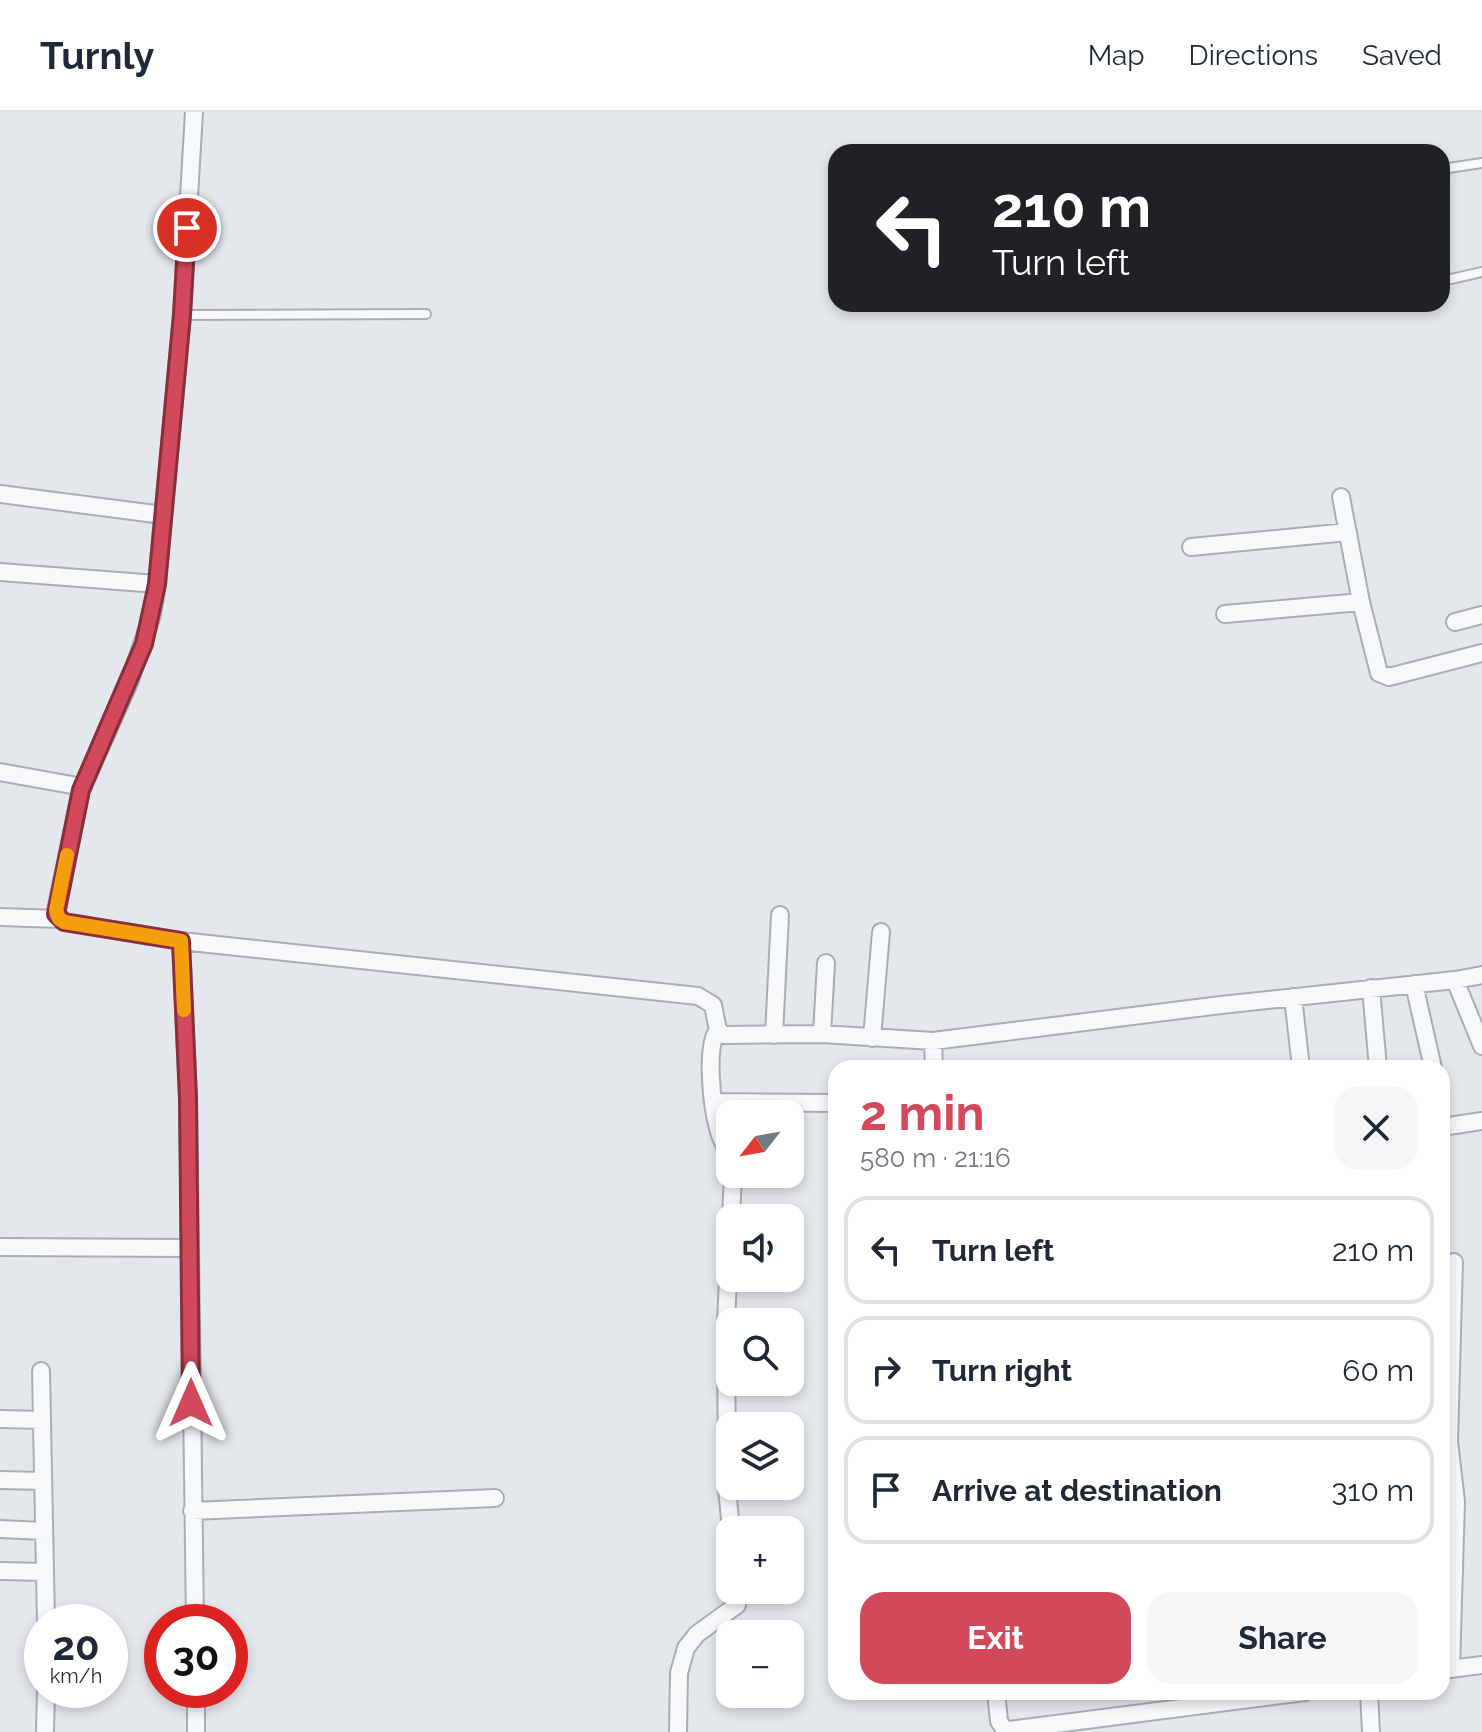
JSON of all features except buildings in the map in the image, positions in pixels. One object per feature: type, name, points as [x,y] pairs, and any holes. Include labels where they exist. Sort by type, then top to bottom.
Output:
[{"type":"street","points":[[59,919],[56,910],[83,787],[144,644],[157,584],[182,315],[194,112]]},
{"type":"street","points":[[0,494],[163,515]]},
{"type":"street","points":[[1341,497],[1376,667],[1383,677],[1482,653]]},
{"type":"street","points":[[1191,547],[1348,532]]},
{"type":"street","points":[[0,572],[157,584]]},
{"type":"street","points":[[1225,614],[1361,602]]},
{"type":"street","points":[[1455,622],[1482,615]]},
{"type":"street","points":[[0,772],[83,787]]},
{"type":"street","points":[[774,1035],[780,915]]},
{"type":"street","points":[[0,917],[59,919],[181,941],[698,996],[713,1005],[718,1030],[711,1044],[716,1114]]},
{"type":"street","points":[[872,1038],[881,932]]},
{"type":"street","points":[[181,941],[188,1098],[195,1604]]},
{"type":"street","points":[[822,1034],[826,963]]},
{"type":"street","points":[[718,1030],[724,1035],[822,1034],[933,1041],[1482,975]]},
{"type":"street","points":[[1455,980],[1482,1046]]},
{"type":"street","points":[[1414,984],[1431,1060]]},
{"type":"street","points":[[1371,988],[1377,1060]]},
{"type":"street","points":[[1293,997],[1300,1060]]},
{"type":"street","points":[[933,1041],[934,1060]]},
{"type":"street","points":[[714,1102],[828,1103]]},
{"type":"street","points":[[1450,1122],[1482,1121]]},
{"type":"street","points":[[0,1247],[190,1248]]},
{"type":"street","points":[[1450,1283],[1454,1262]]},
{"type":"street","points":[[727,1292],[730,1516]]},
{"type":"street","points":[[41,1371],[46,1604]]},
{"type":"street","points":[[0,1419],[42,1420]]},
{"type":"street","points":[[1450,1450],[1456,1502],[1450,1602]]},
{"type":"street","points":[[0,1480],[43,1481]]},
{"type":"street","points":[[192,1511],[495,1498]]},
{"type":"street","points":[[0,1529],[44,1531]]},
{"type":"street","points":[[0,1571],[45,1572]]},
{"type":"street","points":[[678,1732],[681,1659],[697,1634],[737,1604]]},
{"type":"street","points":[[1450,1669],[1482,1665]]},
{"type":"street","points":[[997,1700],[999,1721],[1004,1731],[1243,1700]]},
{"type":"street","points":[[1369,1700],[1371,1732]]},
{"type":"street","points":[[45,1732],[46,1708]]},
{"type":"street","points":[[196,1708],[196,1732]]},
{"type":"lane","points":[[1450,168],[1482,163]]},
{"type":"lane","points":[[1450,279],[1482,272]]},
{"type":"lane","points":[[182,315],[426,314]]},
{"type":"slow traffic","points":[[67,855],[56,910],[59,919],[181,941],[184,1010]]},
{"type":"route","points":[[187,228],[182,315],[152,615],[129,683],[81,790],[56,914],[64,922],[181,941],[188,1098],[191,1403]]}]
